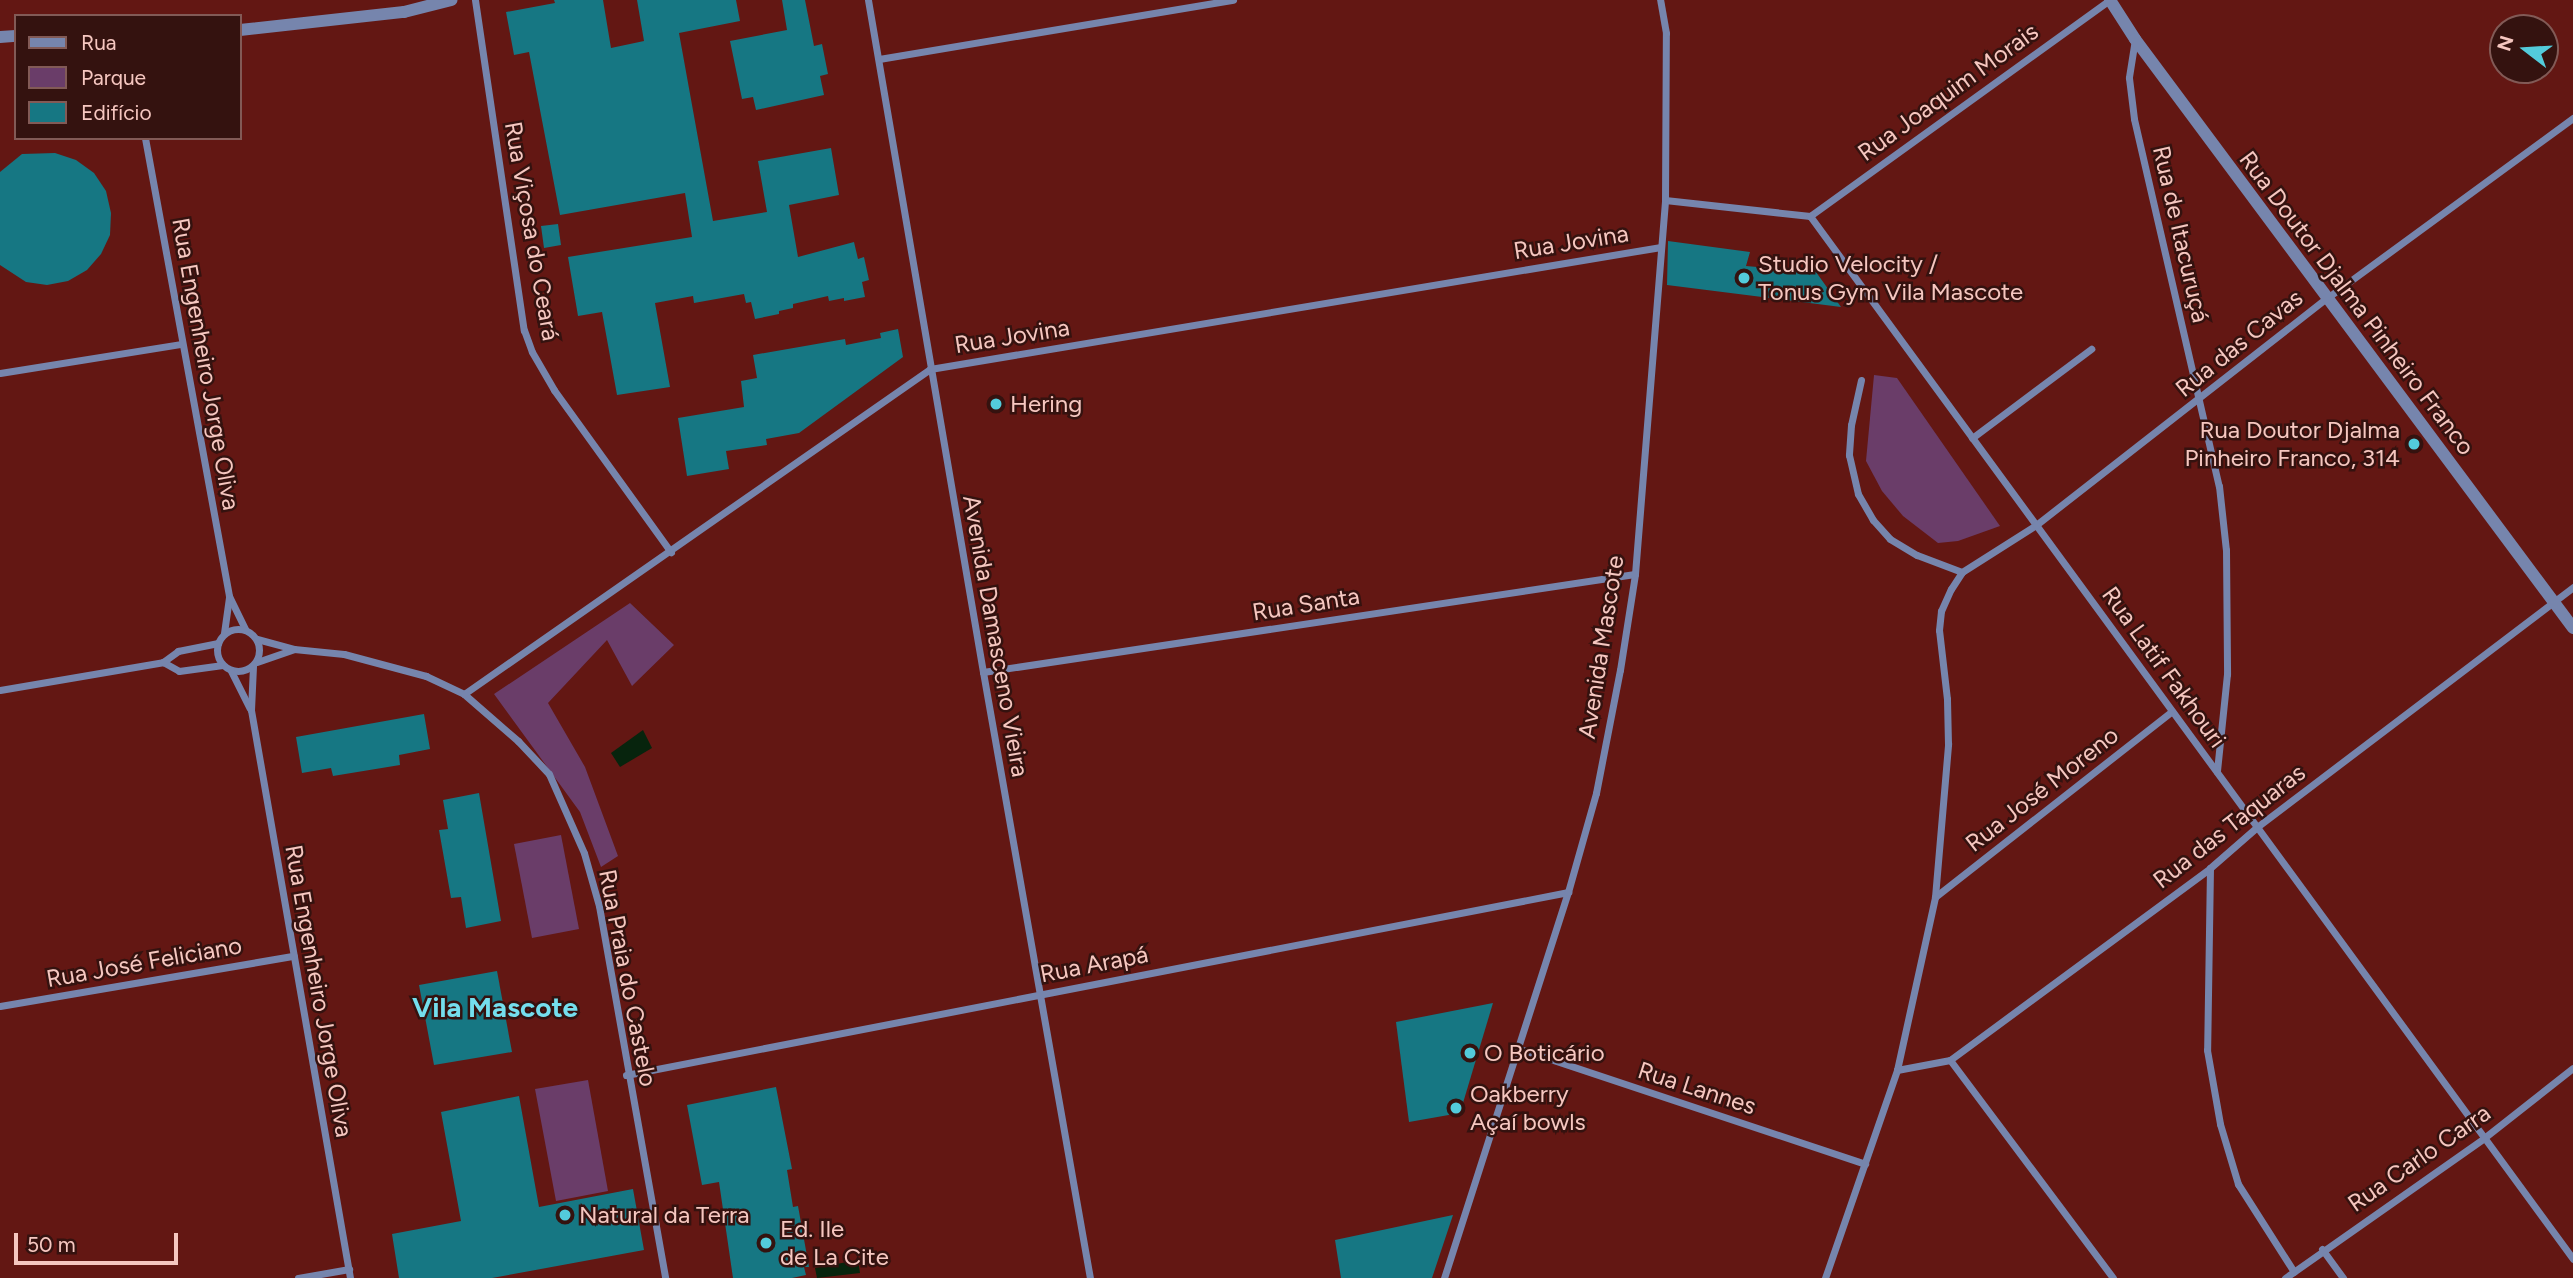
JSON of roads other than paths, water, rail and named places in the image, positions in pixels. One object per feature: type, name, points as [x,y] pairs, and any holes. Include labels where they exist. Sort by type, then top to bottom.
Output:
[{"type":"street","points":[[242,30],[404,12],[451,0]]},
{"type":"street","name":"Rua Viçosa do Ceará","points":[[475,0],[524,330],[532,352],[554,390],[671,552]]},
{"type":"street","name":"Avenida Damasceno Vieira","points":[[868,0],[1090,1278]]},
{"type":"street","points":[[878,59],[1233,0]]},
{"type":"street","name":"Avenida Mascote","points":[[1444,1278],[1568,892],[1596,793],[1634,574],[1665,200],[1666,33],[1660,0]]},
{"type":"street","name":"Rua Doutor Djalma Pinheiro Franco","points":[[2110,0],[2135,39],[2573,628]]},
{"type":"street","name":"Rua Joaquim Morais","points":[[1810,216],[2110,0]]},
{"type":"street","name":"Rua de Itacuruçá","points":[[2135,39],[2129,78],[2134,119],[2219,486],[2226,550],[2227,674],[2217,772]]},
{"type":"street","name":"Rua das Cavas","points":[[1962,572],[2036,525],[2200,400],[2327,298],[2573,118]]},
{"type":"street","name":"Rua Engenheiro Jorge Oliva","points":[[145,140],[229,596],[245,629]]},
{"type":"street","points":[[1665,200],[1810,216]]},
{"type":"street","name":"Rua Latif Fakhouri","points":[[1810,216],[2573,1259]]},
{"type":"street","name":"Rua Jovina","points":[[464,694],[930,369],[1661,247]]},
{"type":"street","points":[[0,373],[182,344]]},
{"type":"street","points":[[1972,438],[2091,349]]},
{"type":"street","points":[[1825,1278],[1897,1070],[1935,897],[1948,744],[1947,699],[1939,631],[1941,611],[1962,572],[1917,555],[1890,539],[1873,520],[1858,494],[1849,456],[1851,425],[1861,380]]},
{"type":"street","name":"Rua Santa","points":[[983,672],[1634,574]]},
{"type":"street","name":"Rua das Taquaras","points":[[1897,1070],[1950,1060],[2210,868],[2257,827],[2573,587]]},
{"type":"street","name":"Rua Engenheiro Jorge Oliva","points":[[224,634],[229,596]]},
{"type":"street","points":[[234,628],[245,629],[257,639],[260,650],[255,664],[242,671],[231,670],[223,665],[217,655],[218,643],[224,634],[234,628]]},
{"type":"street","name":"Rua Praia do Castelo","points":[[257,639],[294,649],[344,654],[426,676],[464,694],[518,741],[549,774],[584,853],[598,906],[664,1278]]},
{"type":"street","points":[[0,690],[163,662],[178,651],[218,643]]},
{"type":"street","name":"Rua Praia do Castelo","points":[[255,664],[294,649]]},
{"type":"street","points":[[163,662],[179,671],[223,665]]},
{"type":"street","name":"Rua Engenheiro Jorge Oliva","points":[[255,664],[251,710],[350,1274]]},
{"type":"street","name":"Rua Engenheiro Jorge Oliva","points":[[231,670],[251,710]]},
{"type":"street","name":"Rua José Moreno","points":[[1935,897],[2172,711]]},
{"type":"street","points":[[2210,868],[2207,1050],[2221,1124],[2238,1184],[2294,1272]]},
{"type":"street","name":"Rua Arapá","points":[[626,1075],[1568,892]]},
{"type":"street","name":"Rua José Feliciano","points":[[0,1006],[294,956]]},
{"type":"street","name":"Rua Lannes","points":[[1517,1048],[1866,1164]]},
{"type":"street","points":[[1950,1060],[2113,1278]]},
{"type":"street","name":"Rua Carlo Carra","points":[[2285,1278],[2322,1249],[2484,1138],[2573,1068]]},
{"type":"street","points":[[2322,1249],[2343,1278]]},
{"type":"street","points":[[298,1278],[350,1274]]},
{"type":"place","name":"Studio Velocity / Tonus Gym Vila Mascote","points":[[1744,278]]},
{"type":"place","name":"Hering","points":[[996,404]]},
{"type":"place","name":"Rua Doutor Djalma Pinheiro Franco, 314","points":[[2414,444]]},
{"type":"place","name":"O Boticário","points":[[1470,1053]]},
{"type":"place","name":"Oakberry Açaí bowls","points":[[1456,1108]]},
{"type":"place","name":"Natural da Terra","points":[[565,1215]]},
{"type":"place","name":"Ed. Ile de La Cite","points":[[766,1243]]},
{"type":"district","name":"Vila Mascote","points":[[495,1007]]}]
